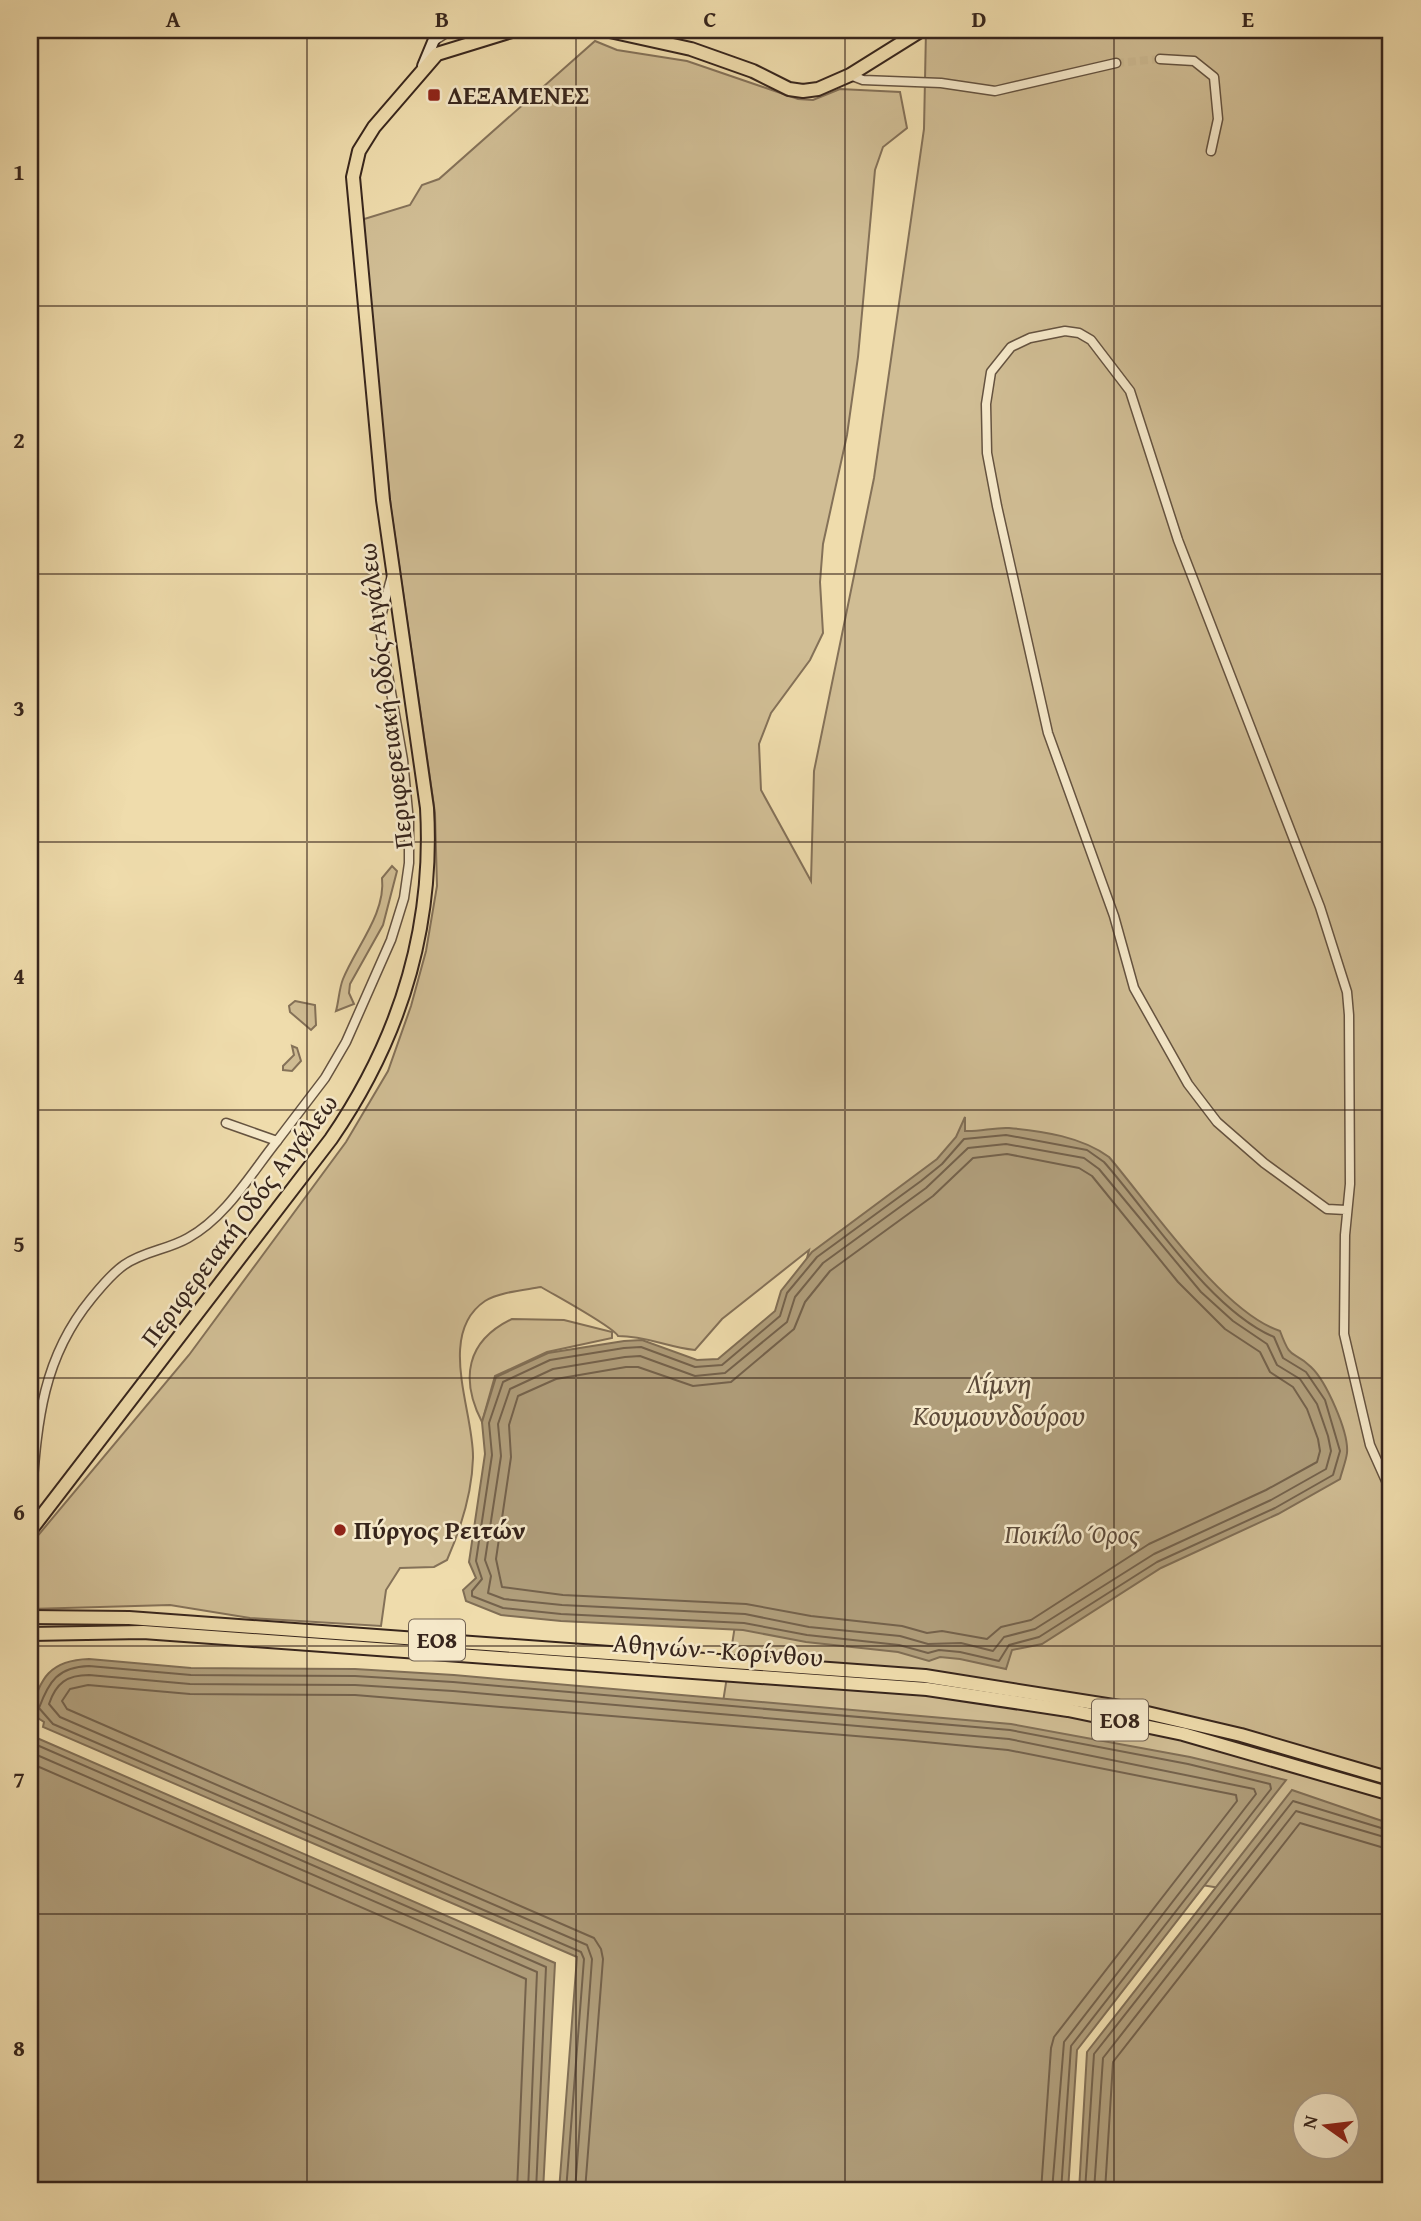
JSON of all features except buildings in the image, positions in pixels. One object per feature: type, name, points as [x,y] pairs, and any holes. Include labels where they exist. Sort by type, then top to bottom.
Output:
[{"type":"highway","name":"Περιφερειακή Οδός Αιγάλεω","points":[[30,1531],[302,1181],[350,1113],[392,1031],[419,936],[429,841],[373,411],[353,177],[359,151],[374,127],[423,67],[437,54],[454,46],[514,30]]},
{"type":"highway","points":[[605,30],[691,49],[753,71],[789,89],[818,89],[850,75],[918,31]]},
{"type":"highway","name":"Αθηνών - Κορίνθου","points":[[30,1617],[141,1619],[925,1676],[1018,1688],[1126,1708],[1241,1735],[1391,1779]]},
{"type":"highway","name":"Αθηνών - Κορίνθου","points":[[30,1634],[143,1632],[927,1689],[1068,1710],[1183,1734],[1391,1794]]},
{"type":"main road","points":[[423,67],[436,34]]},
{"type":"street","points":[[436,34],[442,37],[449,30]]},
{"type":"street","points":[[1160,59],[1194,61],[1214,78],[1218,119],[1211,151]]},
{"type":"street","points":[[850,75],[863,80],[942,83],[995,91],[1116,63]]},
{"type":"street","points":[[1346,1210],[1326,1209],[1256,1157],[1217,1122],[1188,1084],[1134,988],[1114,916],[1048,733],[987,453],[986,404],[991,372],[1011,346],[1030,338],[1065,331],[1079,333],[1091,340],[1121,377],[1138,413],[1178,540],[1241,697],[1320,907],[1346,992],[1350,1184],[1346,1210],[1344,1334],[1370,1445],[1391,1492]]},
{"type":"street","points":[[30,1515],[40,1407],[53,1364],[76,1317],[121,1267],[153,1250],[184,1240],[203,1229],[225,1207],[318,1088],[346,1042],[376,978],[404,898],[409,863],[409,822],[403,760],[379,624],[394,571]]},
{"type":"street","points":[[226,1123],[276,1141]]},
{"type":"green space","name":"Ποικίλο Όρος","points":[[926,30],[1391,30],[1391,1926],[1226,1889],[707,1804],[766,1428],[809,1250],[722,1319],[695,1350],[618,1336],[595,1318],[541,1287],[505,1293],[485,1301],[470,1315],[463,1333],[460,1353],[473,1458],[468,1498],[461,1523],[447,1560],[434,1567],[400,1568],[386,1590],[381,1626],[250,1618],[170,1605],[30,1609],[35,1587],[30,1585],[30,1545],[189,1355],[346,1142],[388,1071],[411,1006],[426,951],[437,886],[435,813],[391,509],[361,220],[410,205],[422,185],[439,179],[595,41],[617,50],[687,61],[798,99],[813,100],[840,89],[900,92],[907,128],[883,147],[875,170],[858,357],[847,435],[823,544],[820,582],[823,633],[810,660],[771,713],[759,744],[761,790],[811,881],[814,771],[874,478],[924,129]]},
{"type":"green space","points":[[392,866],[397,871],[383,925],[350,984],[349,993],[354,1004],[336,1011],[343,979],[375,917],[382,891],[382,878]]},
{"type":"green space","points":[[295,1001],[315,1005],[316,1025],[311,1030],[290,1012],[289,1006]]},
{"type":"green space","points":[[292,1046],[297,1048],[301,1061],[292,1071],[283,1070],[283,1066],[294,1055]]},
{"type":"green space","points":[[512,1319],[564,1320],[612,1332],[612,1338],[547,1352],[495,1376],[482,1422],[471,1391],[472,1363],[476,1350],[485,1338]]},
{"type":"water","name":"Λίμνη Κουμουνδούρου","points":[[965,1117],[965,1131],[1009,1128],[1048,1133],[1087,1144],[1109,1157],[1211,1280],[1258,1320],[1280,1331],[1290,1351],[1317,1374],[1335,1407],[1347,1444],[1340,1479],[1278,1514],[1161,1568],[1042,1644],[1012,1650],[1006,1669],[960,1659],[940,1657],[929,1661],[898,1652],[806,1642],[743,1630],[561,1621],[501,1615],[466,1601],[463,1590],[476,1578],[469,1562],[485,1454],[482,1422],[496,1377],[548,1353],[624,1341],[642,1340],[697,1360],[718,1359],[775,1311],[781,1291],[812,1252],[937,1159],[956,1137]]},
{"type":"water","points":[[89,1659],[191,1668],[355,1669],[454,1675],[1011,1724],[1190,1757],[1286,1780],[1077,2050],[1068,2191],[559,2191],[577,1957],[43,1727],[44,1722],[30,1713],[43,1681],[56,1667]]},
{"type":"water","points":[[30,1735],[555,1963],[543,2191],[30,2191]]},
{"type":"water","points":[[1292,1790],[1391,1824],[1391,2191],[1079,2191],[1087,2052]]},
{"type":"tunnel","points":[[1116,63],[1160,59]]},
{"type":"place","name":"ΔΕΞΑΜΕΝΕΣ","points":[[434,95]]},
{"type":"place","name":"Πύργος Ρειτών","points":[[340,1530]]}]
